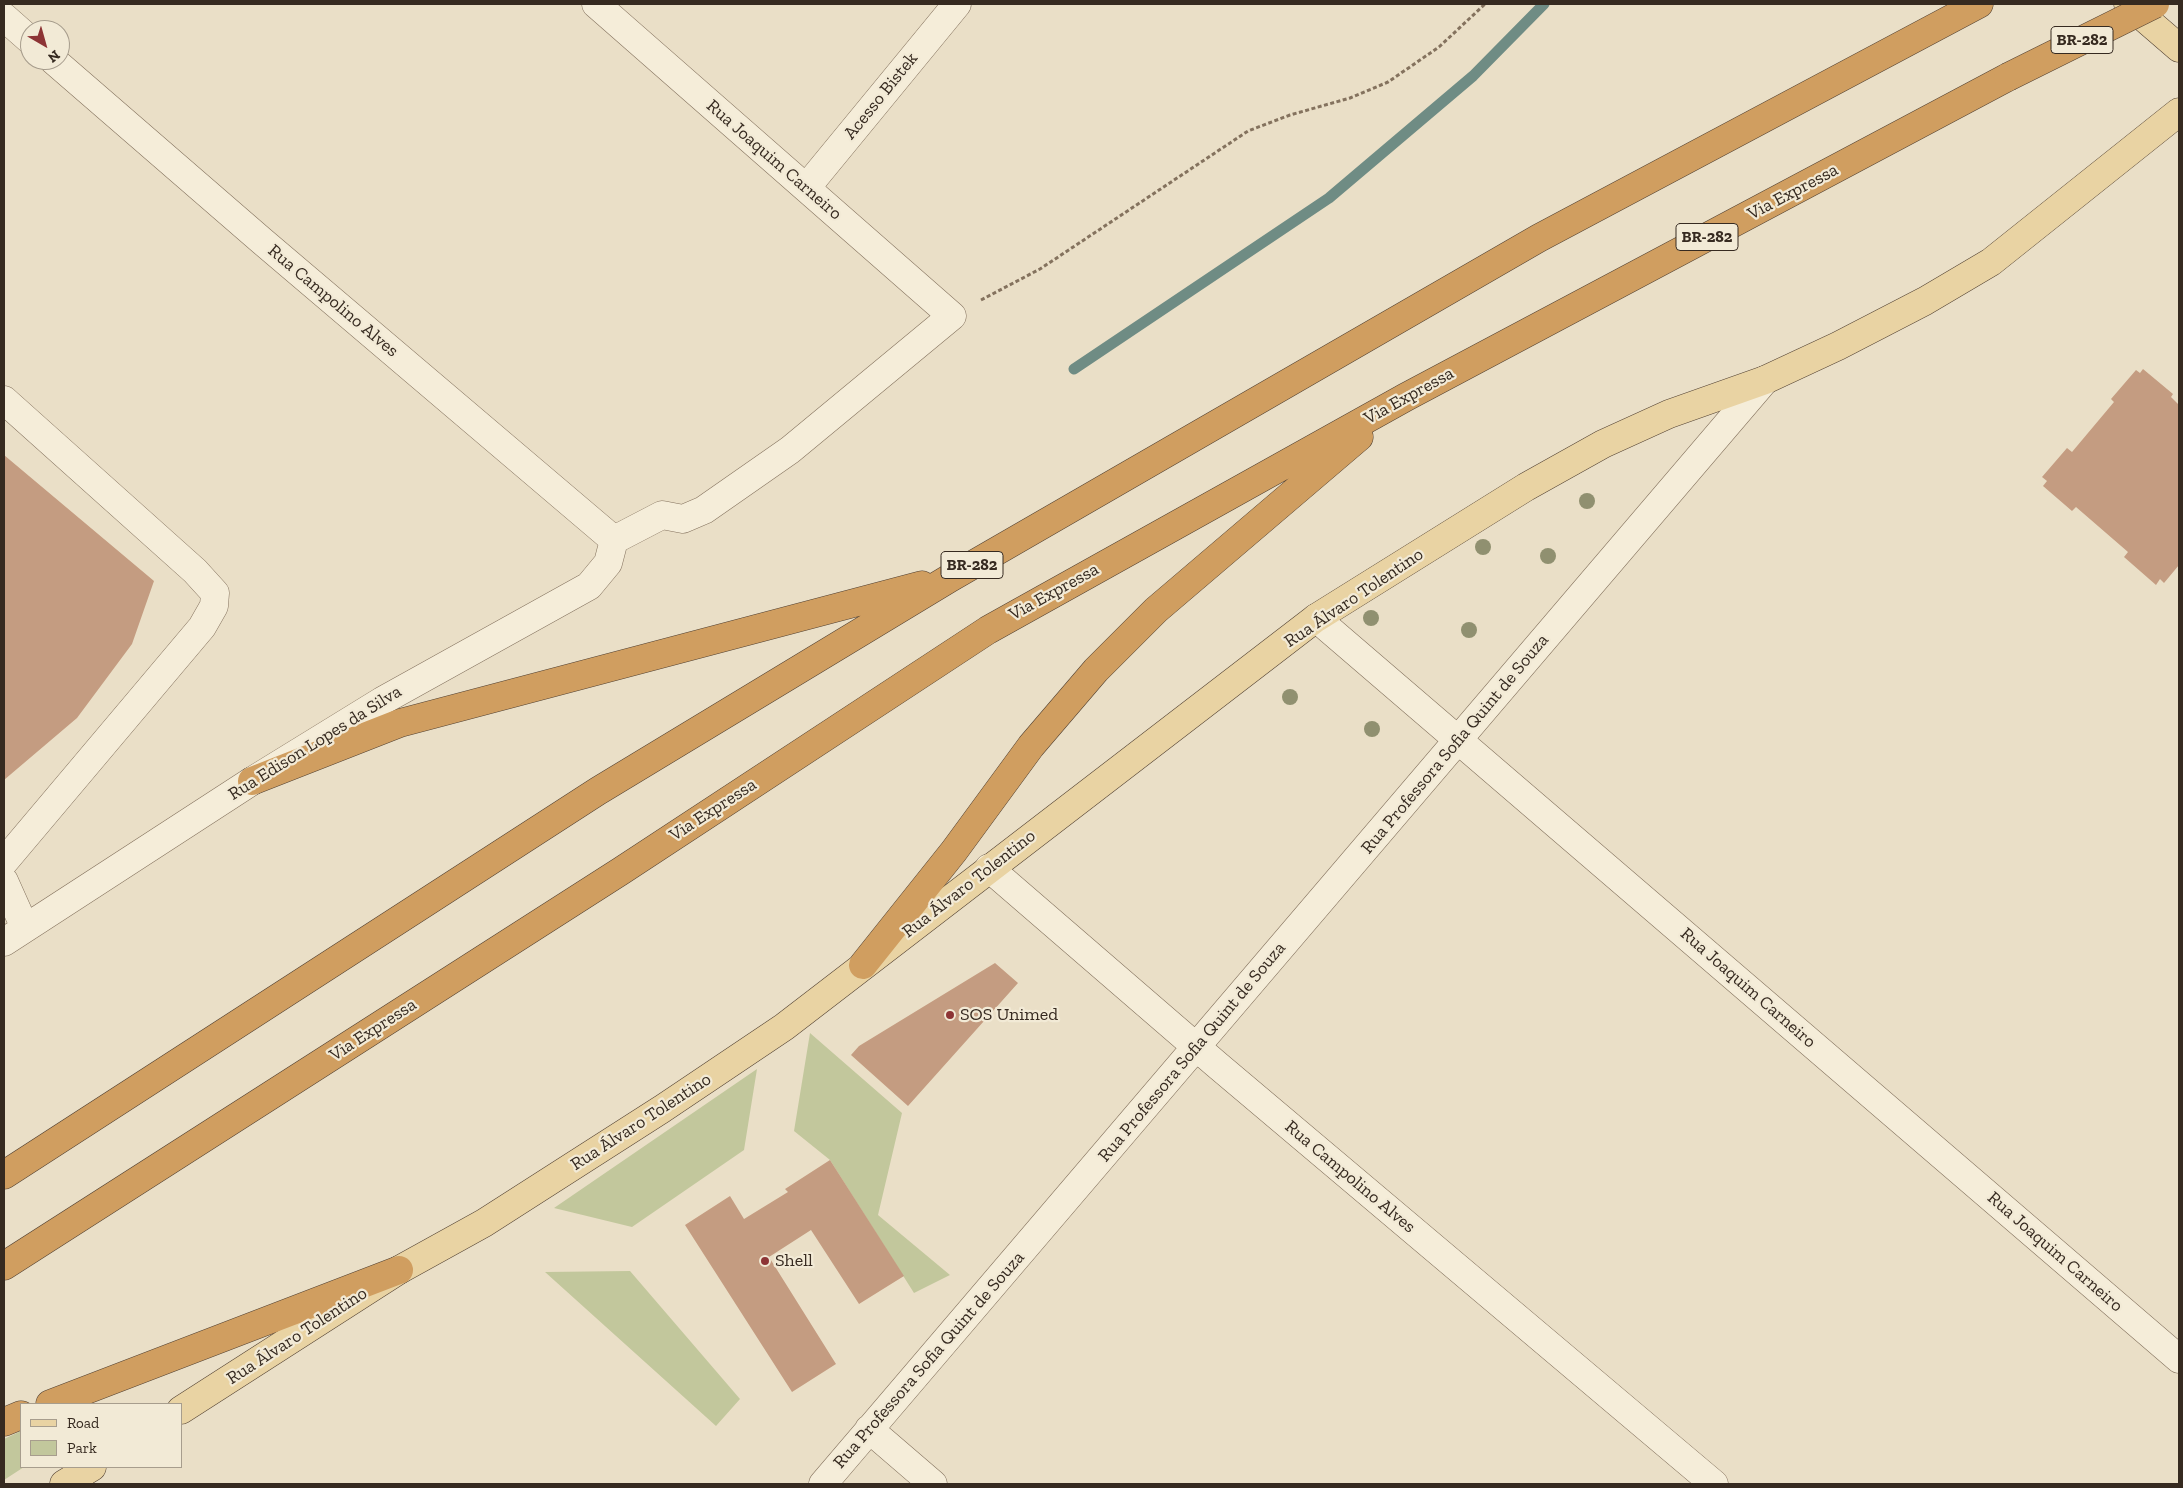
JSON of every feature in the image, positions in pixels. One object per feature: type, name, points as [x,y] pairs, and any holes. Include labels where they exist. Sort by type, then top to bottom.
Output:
[{"type":"highway","name":"Via Expressa","points":[[4,1266],[629,866],[988,630],[1406,397],[2008,77],[2155,4]]},
{"type":"highway","name":"BR-282","points":[[4,1175],[598,791],[950,578],[1539,238],[1974,6]]},
{"type":"highway","points":[[863,965],[954,851],[1032,746],[1096,670],[1156,610],[1406,397]]},
{"type":"highway","points":[[252,781],[400,723],[950,578]]},
{"type":"highway","points":[[53,1403],[400,1270]]},
{"type":"highway","points":[[4,1422],[20,1415]]},
{"type":"main road","points":[[2128,4],[2179,48]]},
{"type":"main road","name":"Rua Professora Sofia Quint de Souza","points":[[1765,380],[1838,346],[1907,310],[1991,262],[2179,112]]},
{"type":"main road","name":"Rua Álvaro Tolentino","points":[[182,1409],[400,1270],[484,1223],[662,1110],[784,1027],[1316,618],[1526,487],[1603,444],[1669,414],[1765,380]]},
{"type":"main road","points":[[64,1484],[90,1468]]},
{"type":"street","name":"Rua Joaquim Carneiro","points":[[596,4],[952,316]]},
{"type":"street","name":"Acesso Bistek","points":[[806,188],[957,4]]},
{"type":"street","points":[[4,17],[20,31]]},
{"type":"street","name":"Rua Campolino Alves","points":[[65,70],[269,247],[614,540]]},
{"type":"street","points":[[614,540],[662,515],[684,519],[704,510],[790,450],[952,316]]},
{"type":"street","name":"Rua Professora Sofia Quint de Souza","points":[[822,1484],[1765,380]]},
{"type":"street","points":[[4,400],[195,571],[215,593],[214,606],[202,627],[4,862]]},
{"type":"street","name":"Rua Edison Lopes da Silva","points":[[15,935],[252,781],[382,701],[589,586],[608,563],[614,540]]},
{"type":"street","name":"Rua Joaquim Carneiro","points":[[1316,618],[2179,1359]]},
{"type":"street","name":"Rua Campolino Alves","points":[[989,868],[1196,1047],[1714,1484]]},
{"type":"street","points":[[4,881],[15,935]]},
{"type":"street","points":[[869,1429],[933,1484]]},
{"type":"path","points":[[952,316],[1040,269],[1248,131],[1290,115],[1350,98],[1388,82],[1439,47],[1485,4]]},
{"type":"green space","points":[[810,1033],[902,1113],[878,1215],[950,1275],[914,1293],[830,1160],[794,1131]]},
{"type":"green space","points":[[757,1069],[744,1150],[632,1227],[554,1208]]},
{"type":"green space","points":[[630,1271],[740,1399],[716,1426],[545,1272]]},
{"type":"green space","points":[[20,1431],[20,1468],[22,1468],[4,1480],[4,1439]]},
{"type":"building","points":[[2143,369],[2173,394],[2171,397],[2179,405],[2179,565],[2164,583],[2160,579],[2156,585],[2124,557],[2128,552],[2076,507],[2072,511],[2043,486],[2047,481],[2042,477],[2067,448],[2072,452],[2114,402],[2111,399],[2136,370],[2140,373]]},
{"type":"building","points":[[4,455],[154,581],[132,644],[77,718],[4,780]]},
{"type":"building","name":"SOS Unimed","points":[[995,963],[1018,983],[908,1106],[851,1055],[859,1046]]},
{"type":"building","points":[[830,1160],[904,1276],[859,1304],[811,1230],[769,1257],[836,1364],[792,1392],[685,1225],[730,1196],[744,1219],[788,1192],[785,1189]]},
{"type":"waterway","points":[[1074,369],[1329,198],[1473,76],[1544,4]]},
{"type":"place","name":"SOS Unimed","points":[[950,1015]]},
{"type":"place","name":"Shell","points":[[765,1261]]}]
